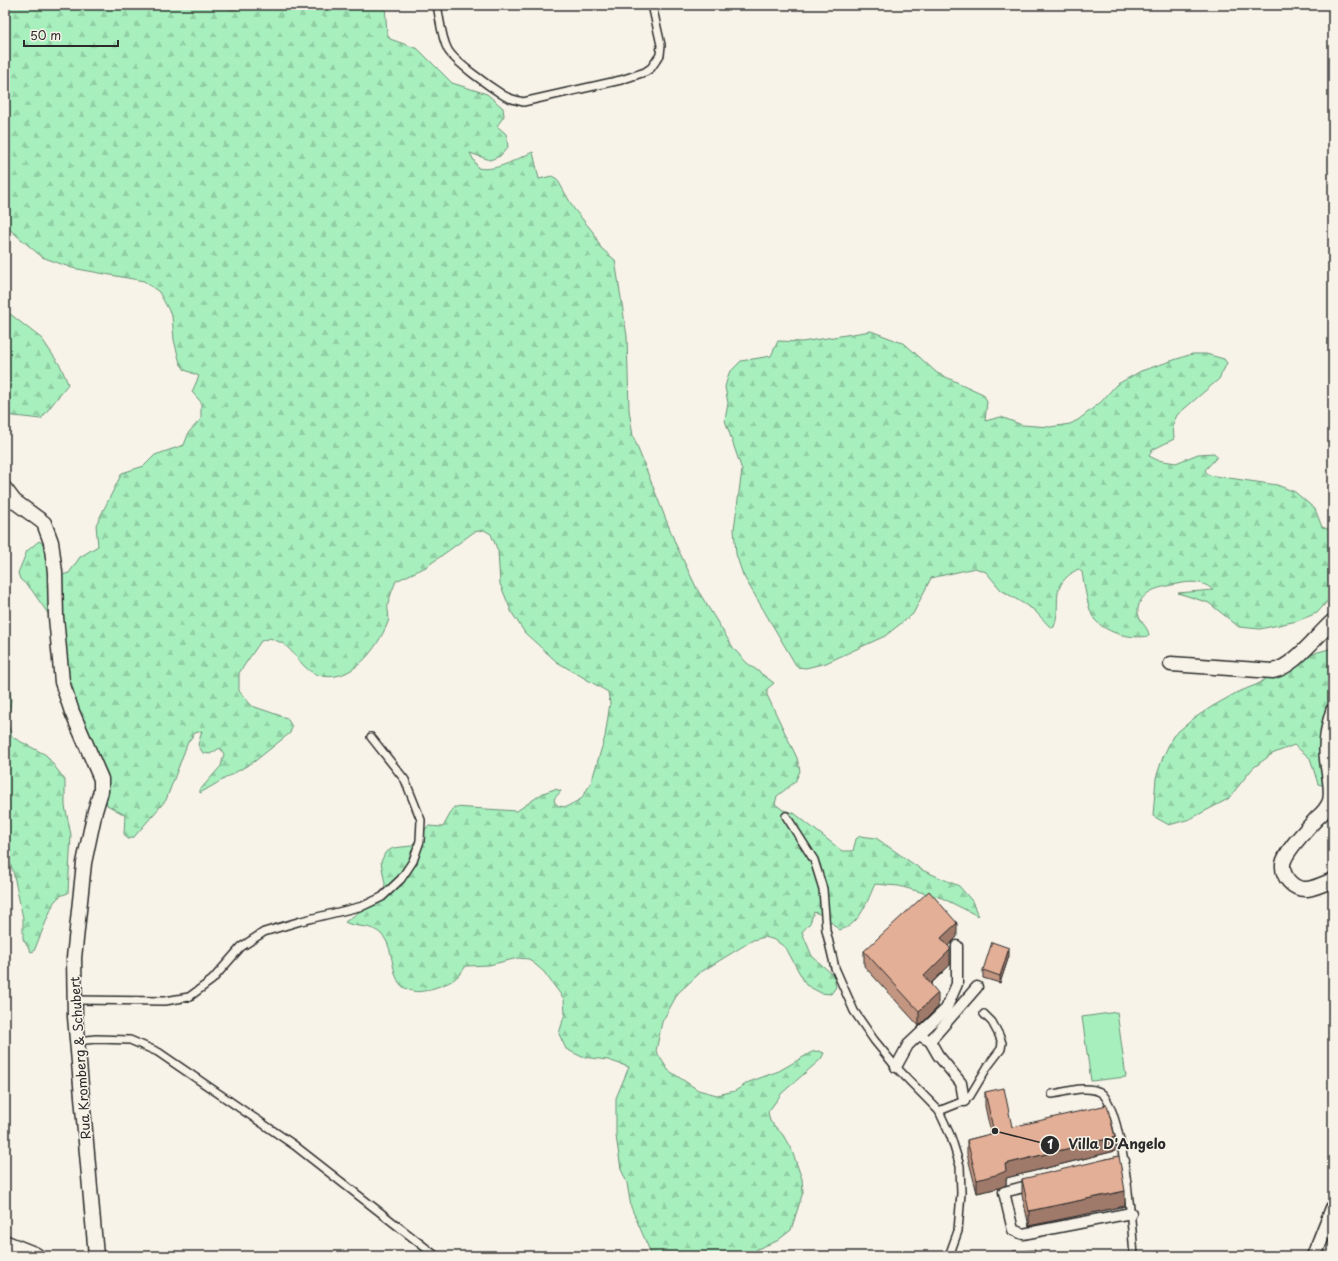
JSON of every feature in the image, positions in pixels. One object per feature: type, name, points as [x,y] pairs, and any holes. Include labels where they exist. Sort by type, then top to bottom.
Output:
[{"type":"street","name":"Rua Kromberg & Schubert","points":[[5,489],[14,501],[44,523],[51,542],[55,572],[56,617],[62,682],[72,712],[101,779],[101,791],[94,811],[84,863],[74,958],[74,1000],[77,1041],[96,1256]]},
{"type":"street","points":[[1171,664],[1274,671],[1281,669],[1291,662],[1333,621]]},
{"type":"street","points":[[1333,711],[1327,729],[1326,757],[1330,783],[1330,800],[1326,810],[1317,818],[1286,854],[1283,864],[1284,874],[1288,882],[1296,887],[1307,889],[1333,880]]},
{"type":"street","points":[[896,1067],[908,1045],[946,1009],[957,984],[957,946]]},
{"type":"street","points":[[930,1041],[977,987]]},
{"type":"street","points":[[919,1035],[930,1041],[938,1055],[962,1084],[964,1101]]},
{"type":"street","points":[[1094,1168],[1124,1160]]},
{"type":"street","points":[[1041,1182],[1004,1192],[1013,1230],[1024,1234],[1131,1214]]},
{"type":"street","points":[[1314,1256],[1333,1208]]},
{"type":"street","points":[[5,1244],[35,1256]]},
{"type":"lane","points":[[437,5],[443,37],[447,48],[459,63],[503,95],[523,102],[621,80],[645,72],[651,68],[660,55],[661,45],[652,5]]},
{"type":"lane","points":[[74,1000],[165,1001],[189,997],[212,980],[241,947],[264,932],[301,921],[363,906],[382,897],[401,879],[413,861],[420,841],[421,820],[405,780],[371,736]]},
{"type":"lane","points":[[786,816],[814,860],[823,889],[826,930],[835,968],[854,1010],[874,1040],[896,1067],[939,1111],[951,1137],[960,1166],[961,1193],[958,1231],[948,1256]]},
{"type":"lane","points":[[939,1111],[964,1101],[970,1096],[988,1066],[1001,1049],[1002,1043],[999,1034],[992,1022],[984,1014]]},
{"type":"lane","points":[[77,1041],[96,1039],[130,1040],[158,1052],[294,1145],[436,1256]]},
{"type":"lane","points":[[1052,1094],[1080,1090],[1094,1090],[1106,1096],[1112,1111],[1124,1160],[1131,1214],[1134,1256]]},
{"type":"green space","points":[[5,5],[217,5],[233,10],[247,5],[385,5],[387,33],[390,39],[418,49],[452,83],[487,94],[503,108],[504,116],[497,126],[506,134],[508,147],[500,156],[490,160],[470,153],[478,168],[485,169],[499,167],[533,152],[539,179],[552,176],[557,179],[574,209],[593,232],[601,248],[615,260],[627,336],[629,410],[633,436],[676,545],[697,589],[734,649],[747,663],[774,683],[767,689],[767,695],[797,758],[800,771],[795,782],[777,796],[775,804],[783,810],[794,813],[842,851],[853,851],[856,839],[860,836],[876,838],[922,870],[959,886],[972,901],[978,916],[942,898],[899,886],[875,884],[862,912],[852,924],[846,928],[839,930],[825,916],[814,912],[810,923],[802,932],[812,956],[834,976],[836,987],[831,994],[821,993],[806,985],[786,948],[775,940],[765,937],[753,940],[701,972],[678,993],[662,1022],[656,1051],[668,1070],[698,1090],[717,1095],[735,1091],[749,1082],[779,1071],[812,1052],[819,1051],[824,1053],[821,1059],[782,1093],[768,1112],[770,1121],[783,1135],[792,1151],[802,1179],[803,1192],[791,1230],[777,1241],[757,1249],[751,1256],[650,1256],[649,1249],[631,1207],[627,1183],[621,1169],[616,1136],[616,1098],[629,1067],[608,1060],[582,1057],[566,1049],[559,1034],[565,1013],[564,999],[544,972],[529,959],[518,958],[489,965],[466,966],[455,979],[447,983],[425,991],[413,991],[401,985],[397,980],[389,948],[382,935],[378,931],[369,927],[345,922],[383,895],[385,884],[381,862],[385,853],[393,848],[411,846],[428,826],[443,827],[454,807],[517,811],[543,793],[555,789],[561,791],[554,799],[555,803],[559,806],[566,807],[581,799],[591,783],[605,737],[610,703],[608,692],[557,662],[525,633],[512,613],[500,584],[498,551],[491,534],[484,530],[474,532],[426,567],[396,581],[388,604],[388,622],[377,643],[362,662],[341,675],[330,677],[312,673],[287,646],[270,638],[261,641],[239,673],[239,691],[252,706],[287,718],[292,727],[290,733],[255,761],[200,793],[200,790],[221,766],[224,754],[220,748],[210,754],[203,753],[198,745],[202,731],[195,733],[188,742],[166,800],[134,837],[128,839],[124,834],[125,815],[107,805],[98,768],[60,666],[58,628],[31,589],[20,579],[18,573],[27,551],[39,541],[45,545],[62,575],[69,573],[80,557],[98,546],[96,525],[122,473],[144,466],[155,455],[184,445],[189,432],[201,419],[201,402],[192,392],[199,376],[185,370],[180,363],[174,340],[172,316],[159,292],[144,281],[72,268],[42,257],[8,228],[5,221]]},
{"type":"green space","points":[[5,310],[42,339],[61,367],[68,384],[41,419],[5,415]]},
{"type":"green space","points":[[871,331],[905,344],[937,373],[983,394],[987,401],[985,421],[1001,417],[1022,425],[1050,427],[1070,424],[1078,420],[1101,402],[1116,385],[1141,371],[1192,354],[1206,354],[1224,359],[1227,363],[1219,379],[1177,415],[1173,424],[1174,439],[1152,450],[1149,456],[1157,460],[1176,463],[1198,454],[1214,453],[1217,457],[1205,470],[1208,475],[1277,485],[1295,492],[1315,509],[1322,527],[1333,531],[1333,595],[1317,613],[1297,621],[1260,629],[1239,627],[1209,603],[1178,593],[1213,590],[1204,584],[1188,582],[1166,586],[1151,591],[1140,602],[1138,613],[1147,629],[1149,636],[1135,637],[1113,632],[1100,625],[1095,620],[1088,604],[1082,572],[1078,569],[1062,582],[1059,588],[1056,618],[1054,627],[1051,628],[1034,610],[1001,590],[986,572],[975,568],[931,578],[913,614],[885,636],[826,663],[806,668],[797,667],[743,575],[736,554],[734,529],[742,470],[725,420],[728,403],[725,387],[729,373],[741,361],[771,356],[778,341],[802,342]]},
{"type":"green space","points":[[1333,648],[1333,788],[1318,784],[1310,758],[1294,745],[1272,754],[1253,768],[1228,799],[1190,819],[1169,825],[1153,816],[1156,778],[1163,757],[1173,736],[1193,719],[1236,693],[1258,684],[1296,661]]},
{"type":"green space","points":[[5,674],[9,682],[11,699],[8,724],[12,737],[46,755],[65,780],[65,806],[71,835],[68,893],[60,896],[54,902],[34,951],[31,952],[23,939],[23,918],[13,871],[5,850]]},
{"type":"green space","points":[[1117,1012],[1126,1077],[1091,1081],[1082,1017]]},
{"type":"building","points":[[929,891],[957,923],[941,938],[950,950],[924,976],[938,993],[919,1011],[864,951]]},
{"type":"building","points":[[992,942],[1009,948],[1000,976],[983,970]]},
{"type":"building","points":[[1004,1088],[1012,1127],[1107,1105],[1115,1137],[1005,1164],[1006,1171],[977,1180],[967,1140],[994,1133],[985,1092]]},
{"type":"building","points":[[1119,1156],[1125,1191],[1029,1211],[1022,1179]]},
{"type":"building","points":[[1035,1250],[1035,1256],[1013,1256],[1013,1251]]},
{"type":"place","name":"Villa D'Angelo","points":[[995,1131]]}]
